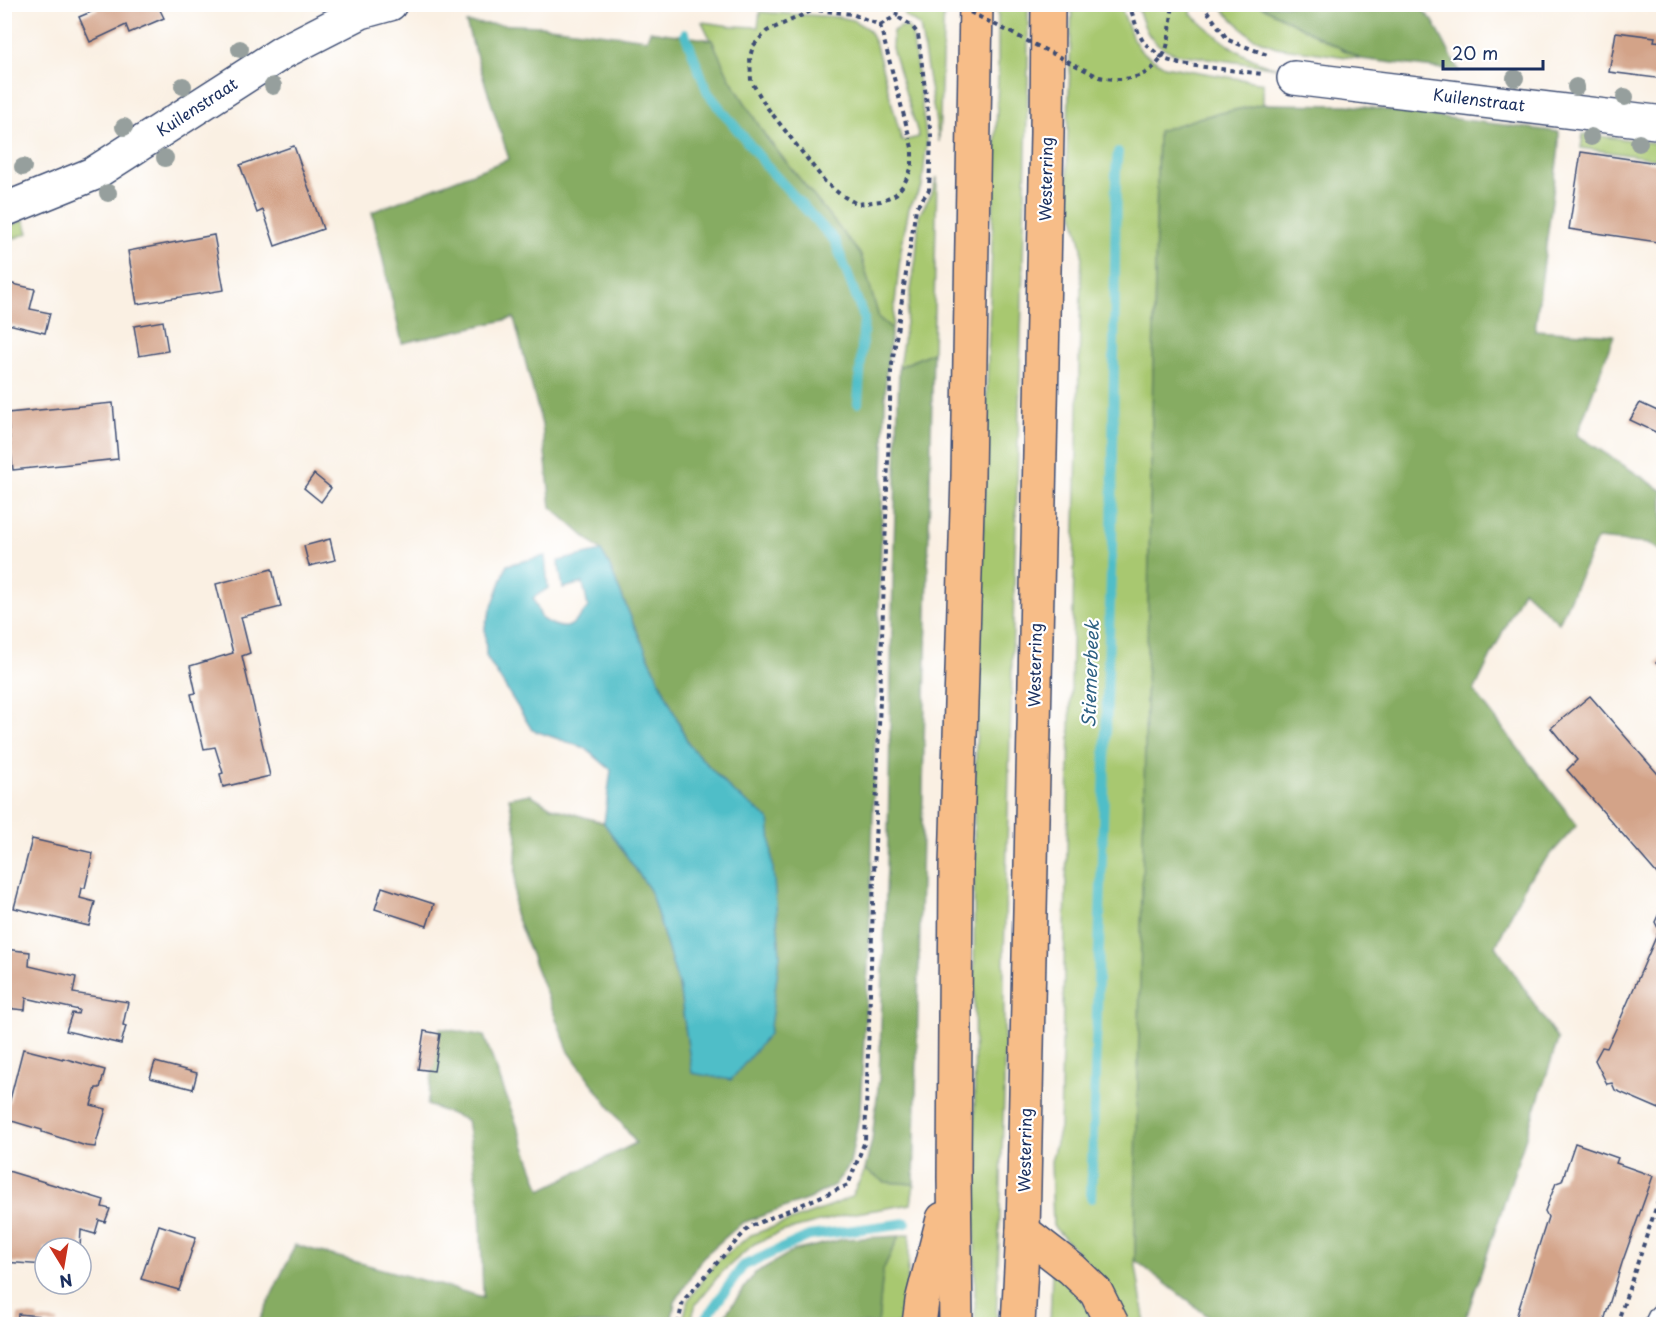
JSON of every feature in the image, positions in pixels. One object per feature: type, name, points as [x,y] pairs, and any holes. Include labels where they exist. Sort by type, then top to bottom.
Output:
[{"type":"highway","points":[[956,1324],[954,1177],[956,866],[968,476],[976,4]]},
{"type":"highway","name":"Westerring","points":[[1018,1324],[1023,1231],[1048,4]]},
{"type":"highway","points":[[920,1324],[922,1301],[954,1177]]},
{"type":"highway","points":[[1023,1231],[1072,1269],[1096,1292],[1112,1324]]},
{"type":"street","name":"Kuilenstraat","points":[[4,210],[93,174],[283,52],[361,12],[390,4]]},
{"type":"street","name":"Kuilenstraat","points":[[1282,77],[1664,123]]},
{"type":"path","points":[[765,4],[852,14],[879,25]]},
{"type":"path","points":[[827,4],[766,31],[753,46],[750,57],[751,81],[766,106],[826,183],[857,204],[881,201],[896,194],[912,167],[910,139],[879,25]]},
{"type":"path","points":[[879,25],[896,16],[899,4]]},
{"type":"path","points":[[954,4],[1099,77],[1113,80],[1132,79],[1151,70],[1166,51],[1173,4]]},
{"type":"path","points":[[1130,4],[1144,43],[1164,59],[1180,64],[1282,77],[1283,60],[1228,40],[1202,4]]},
{"type":"path","points":[[678,1324],[683,1301],[749,1227],[848,1185],[865,1141],[891,371],[916,208],[929,190],[931,136],[918,34],[910,25],[896,16]]},
{"type":"path","points":[[1617,1324],[1664,1184]]},
{"type":"green space","points":[[905,5],[944,5],[939,142],[920,26],[905,16]]},
{"type":"green space","points":[[998,5],[1028,5],[1028,82],[1004,957],[1004,1095],[996,1324],[975,1324],[974,819],[998,77]]},
{"type":"green space","points":[[1072,5],[1120,5],[1133,39],[1141,51],[1164,66],[1263,83],[1263,104],[1202,117],[1158,132],[1135,1260],[1145,1324],[1124,1324],[1106,1282],[1053,1226],[1051,1161],[1060,1128],[1082,247],[1068,195],[1067,155]]},
{"type":"green space","points":[[1137,5],[1192,5],[1191,14],[1232,47],[1254,60],[1279,68],[1177,54],[1154,41],[1146,30]]},
{"type":"green space","points":[[1221,5],[1259,5],[1361,59],[1276,47],[1252,37],[1222,9]]},
{"type":"green space","points":[[1259,5],[1418,5],[1433,21],[1459,71],[1361,59]]},
{"type":"green space","points":[[760,12],[839,17],[853,20],[868,29],[876,45],[902,141],[919,137],[892,48],[893,31],[900,27],[907,27],[912,33],[927,143],[922,186],[909,208],[901,250],[892,329],[879,318],[861,255],[766,137],[729,77],[702,22],[758,27]]},
{"type":"green space","points":[[466,23],[541,26],[647,39],[650,31],[712,40],[729,77],[766,137],[861,255],[879,318],[892,329],[886,373],[869,947],[860,1110],[850,1164],[836,1184],[809,1199],[742,1223],[703,1257],[675,1302],[671,1324],[258,1324],[295,1245],[483,1297],[480,1206],[467,1120],[427,1105],[440,1028],[484,1036],[541,1190],[636,1143],[569,1052],[514,911],[517,836],[509,798],[530,794],[551,807],[604,823],[650,890],[679,986],[692,1073],[768,819],[732,791],[689,745],[601,551],[551,507],[542,425],[514,318],[402,343],[372,212],[509,159]]},
{"type":"green space","points":[[1263,104],[1348,105],[1559,132],[1559,147],[1535,330],[1614,335],[1577,435],[1663,491],[1663,553],[1650,544],[1597,539],[1559,623],[1523,590],[1474,691],[1577,825],[1527,881],[1496,946],[1558,1040],[1464,1324],[1218,1324],[1135,1260],[1158,131],[1202,117]]},
{"type":"green space","points":[[1583,134],[1663,144],[1663,160],[1581,148]]},
{"type":"green space","points":[[937,177],[933,352],[899,367],[916,258],[919,215],[932,193]]},
{"type":"green space","points":[[24,220],[28,233],[5,242],[5,228]]},
{"type":"green space","points":[[933,352],[914,1184],[885,1182],[865,1170],[872,1140],[879,1079],[888,839],[899,367]]},
{"type":"green space","points":[[865,1170],[885,1182],[914,1184],[911,1204],[850,1214],[781,1232],[754,1244],[720,1274],[696,1304],[690,1324],[682,1324],[688,1300],[715,1263],[751,1235],[851,1197]]},
{"type":"green space","points":[[910,1234],[905,1324],[878,1324],[883,1270],[899,1236]]},
{"type":"green space","points":[[899,1236],[883,1270],[878,1324],[721,1324],[722,1319],[755,1273],[793,1251],[844,1239]]},
{"type":"green space","points":[[1052,1270],[1083,1300],[1093,1324],[1050,1324]]},
{"type":"water","points":[[601,551],[689,745],[732,791],[769,819],[780,954],[769,1034],[731,1080],[692,1073],[679,986],[650,890],[604,823],[611,770],[585,748],[532,730],[486,656],[485,626],[507,565],[545,556],[548,588],[533,598],[542,619],[550,624],[563,627],[573,624],[588,607],[583,583],[563,588],[558,561]]},
{"type":"building","points":[[96,4],[157,4],[164,18],[129,33],[126,25],[90,42],[79,17],[98,9]]},
{"type":"building","points":[[1616,32],[1655,37],[1654,41],[1664,42],[1664,79],[1609,72]]},
{"type":"building","points":[[294,146],[323,229],[275,246],[263,210],[257,213],[240,165]]},
{"type":"building","points":[[1581,152],[1664,164],[1664,243],[1569,229]]},
{"type":"building","points":[[214,235],[224,290],[137,304],[128,251]]},
{"type":"building","points":[[4,282],[35,289],[30,309],[50,313],[45,333],[4,323]]},
{"type":"building","points":[[163,321],[168,351],[139,356],[134,326]]},
{"type":"building","points":[[113,403],[118,459],[13,470],[7,413]]},
{"type":"building","points":[[1640,403],[1664,414],[1664,436],[1630,420]]},
{"type":"building","points":[[314,474],[331,488],[321,502],[304,488]]},
{"type":"building","points":[[330,539],[335,560],[309,566],[304,546]]},
{"type":"building","points":[[272,569],[281,607],[241,617],[250,653],[242,656],[270,776],[223,787],[220,774],[223,773],[215,747],[204,749],[191,694],[196,693],[190,666],[233,653],[216,584]]},
{"type":"building","points":[[1664,655],[1664,671],[1656,663]]},
{"type":"building","points":[[1590,696],[1664,781],[1664,882],[1567,770],[1577,760],[1551,728]]},
{"type":"building","points":[[32,839],[93,853],[85,888],[82,888],[80,898],[95,902],[89,926],[14,908]]},
{"type":"building","points":[[382,887],[434,904],[427,926],[375,909]]},
{"type":"building","points":[[1664,903],[1664,1111],[1615,1090],[1612,1083],[1607,1084],[1595,1060],[1602,1047],[1607,1048],[1620,1020],[1659,930],[1655,922]]},
{"type":"building","points":[[4,949],[30,952],[29,966],[76,977],[73,993],[128,1002],[123,1025],[126,1026],[121,1044],[66,1031],[72,1013],[78,1014],[79,1010],[26,998],[25,1010],[4,1008]]},
{"type":"building","points":[[424,1031],[440,1034],[434,1071],[418,1069]]},
{"type":"building","points":[[23,1049],[105,1070],[100,1088],[96,1088],[91,1105],[106,1109],[95,1147],[5,1119]]},
{"type":"building","points":[[155,1062],[197,1073],[193,1089],[150,1078]]},
{"type":"building","points":[[1575,1143],[1618,1158],[1616,1163],[1653,1176],[1603,1324],[1514,1324],[1548,1217],[1545,1211],[1556,1183],[1562,1181]]},
{"type":"building","points":[[8,1171],[104,1200],[102,1207],[110,1209],[105,1222],[99,1220],[95,1234],[81,1230],[81,1236],[33,1236],[33,1264],[4,1262],[4,1183]]},
{"type":"building","points":[[159,1225],[196,1237],[179,1290],[141,1279]]},
{"type":"building","points":[[18,1314],[39,1316],[38,1319],[58,1321],[58,1324],[17,1324]]},
{"type":"waterway","points":[[685,34],[708,93],[769,169],[835,241],[864,318],[858,403]]},
{"type":"waterway","name":"Stiemerbeek","points":[[1091,1198],[1112,543],[1118,152]]},
{"type":"waterway","name":"Stiemerbeek","points":[[702,1324],[743,1266],[809,1236],[906,1223]]}]
